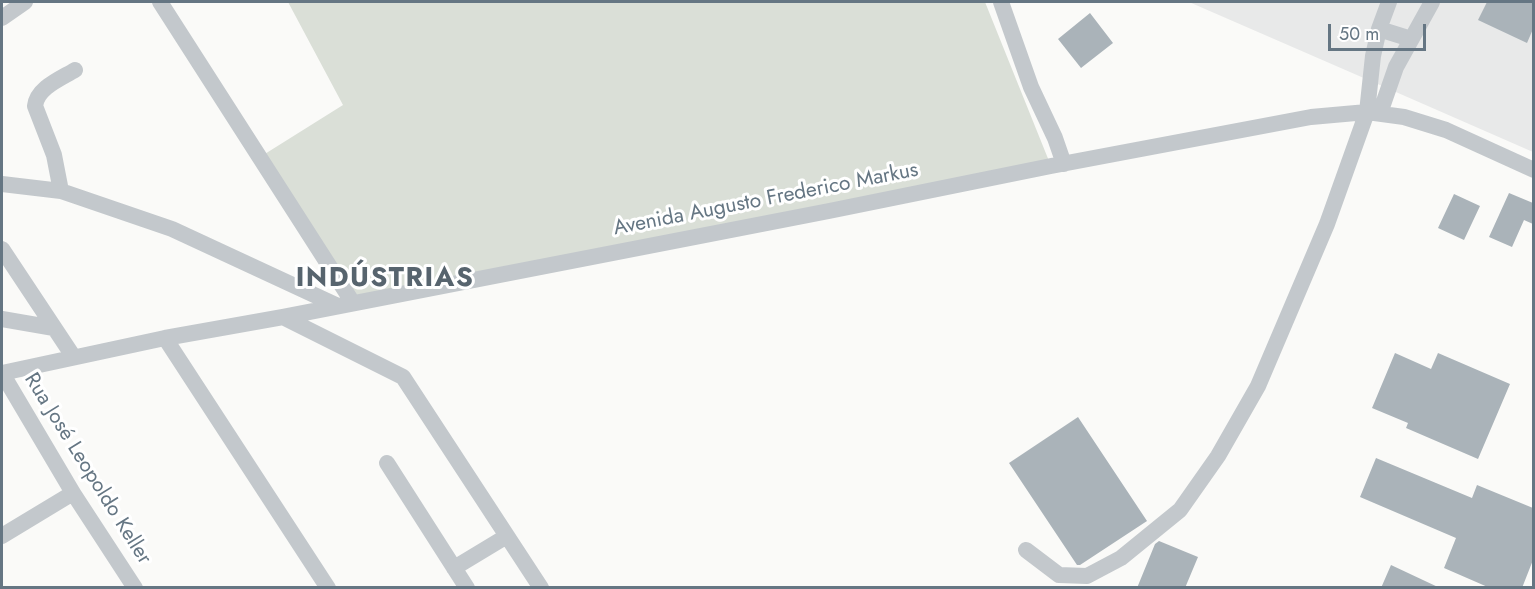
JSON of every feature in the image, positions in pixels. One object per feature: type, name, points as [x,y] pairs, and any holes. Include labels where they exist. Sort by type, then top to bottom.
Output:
[{"type":"street","points":[[2,18],[25,2]]},
{"type":"street","points":[[160,2],[346,304]]},
{"type":"street","points":[[1001,2],[1031,87],[1055,138],[1064,164]]},
{"type":"street","points":[[1374,112],[1373,56],[1379,29],[1389,2]]},
{"type":"street","points":[[1026,550],[1059,574],[1087,576],[1121,558],[1180,510],[1218,456],[1258,386],[1374,112],[1432,2]]},
{"type":"street","points":[[1379,29],[1411,39]]},
{"type":"street","points":[[61,191],[54,155],[35,106],[40,92],[75,70]]},
{"type":"street","name":"Avenida Augusto Frederico Markus","points":[[2,373],[165,338],[1311,117],[1374,112],[1404,117],[1446,130],[1533,170]]},
{"type":"street","points":[[2,184],[61,191],[172,229],[346,304]]},
{"type":"street","points":[[2,249],[73,356]]},
{"type":"street","points":[[283,317],[403,377],[542,588]]},
{"type":"street","points":[[2,319],[54,328]]},
{"type":"street","points":[[165,338],[328,588]]},
{"type":"street","name":"Rua José Leopoldo Keller","points":[[2,373],[73,493],[135,588]]},
{"type":"street","points":[[387,464],[467,588]]},
{"type":"street","points":[[2,536],[73,493]]},
{"type":"street","points":[[454,568],[507,536]]},
{"type":"shaded area","points":[[288,2],[985,2],[1051,166],[353,303],[260,157],[343,105]]},
{"type":"shaded area","points":[[1189,2],[1533,2],[1533,152],[1389,89]]},
{"type":"building","points":[[1487,2],[1533,3],[1533,29],[1527,43],[1478,20]]},
{"type":"building","points":[[1090,13],[1113,43],[1081,68],[1058,39]]},
{"type":"building","points":[[1509,193],[1533,203],[1533,224],[1524,220],[1512,247],[1489,237]]},
{"type":"building","points":[[1454,194],[1480,206],[1464,240],[1438,228]]},
{"type":"building","points":[[1395,353],[1431,369],[1438,353],[1510,384],[1478,459],[1406,428],[1408,423],[1372,408]]},
{"type":"building","points":[[1078,417],[1147,521],[1080,565],[1077,565],[1009,463]]},
{"type":"building","points":[[1376,458],[1472,498],[1477,485],[1533,508],[1533,560],[1522,588],[1490,588],[1444,568],[1456,538],[1360,497]]},
{"type":"building","points":[[1159,541],[1198,557],[1185,588],[1137,588],[1155,544]]},
{"type":"building","points":[[1391,565],[1440,588],[1381,588]]},
{"type":"district","name":"INDÚSTRIAS","points":[[385,279]]}]
